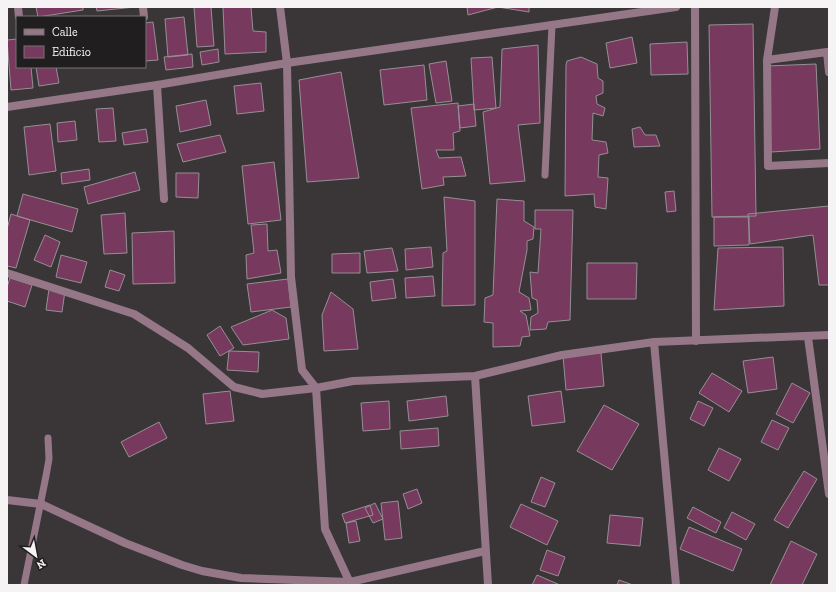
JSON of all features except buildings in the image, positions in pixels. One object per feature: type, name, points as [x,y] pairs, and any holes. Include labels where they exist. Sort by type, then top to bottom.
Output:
[{"type":"street","points":[[280,7],[287,63],[291,277],[302,370],[316,388],[325,529],[350,584]]},
{"type":"street","points":[[7,107],[157,85],[287,63],[676,7]]},
{"type":"street","points":[[695,7],[696,341]]},
{"type":"street","points":[[775,7],[767,60],[768,166],[829,163]]},
{"type":"street","points":[[767,60],[827,52],[829,72]]},
{"type":"street","points":[[157,85],[164,199]]},
{"type":"street","points":[[7,273],[134,314],[170,336],[204,361],[226,382],[244,391],[262,394],[316,388],[353,381],[475,376],[562,355],[654,342],[829,336]]},
{"type":"street","points":[[808,337],[829,494]]},
{"type":"street","points":[[654,342],[676,585]]},
{"type":"street","points":[[475,376],[488,585]]},
{"type":"street","points":[[7,500],[41,504],[125,543],[202,571],[256,580],[350,584],[485,551]]},
{"type":"lane","points":[[545,175],[552,25]]},
{"type":"lane","points":[[24,585],[41,504],[48,459],[48,438]]}]
